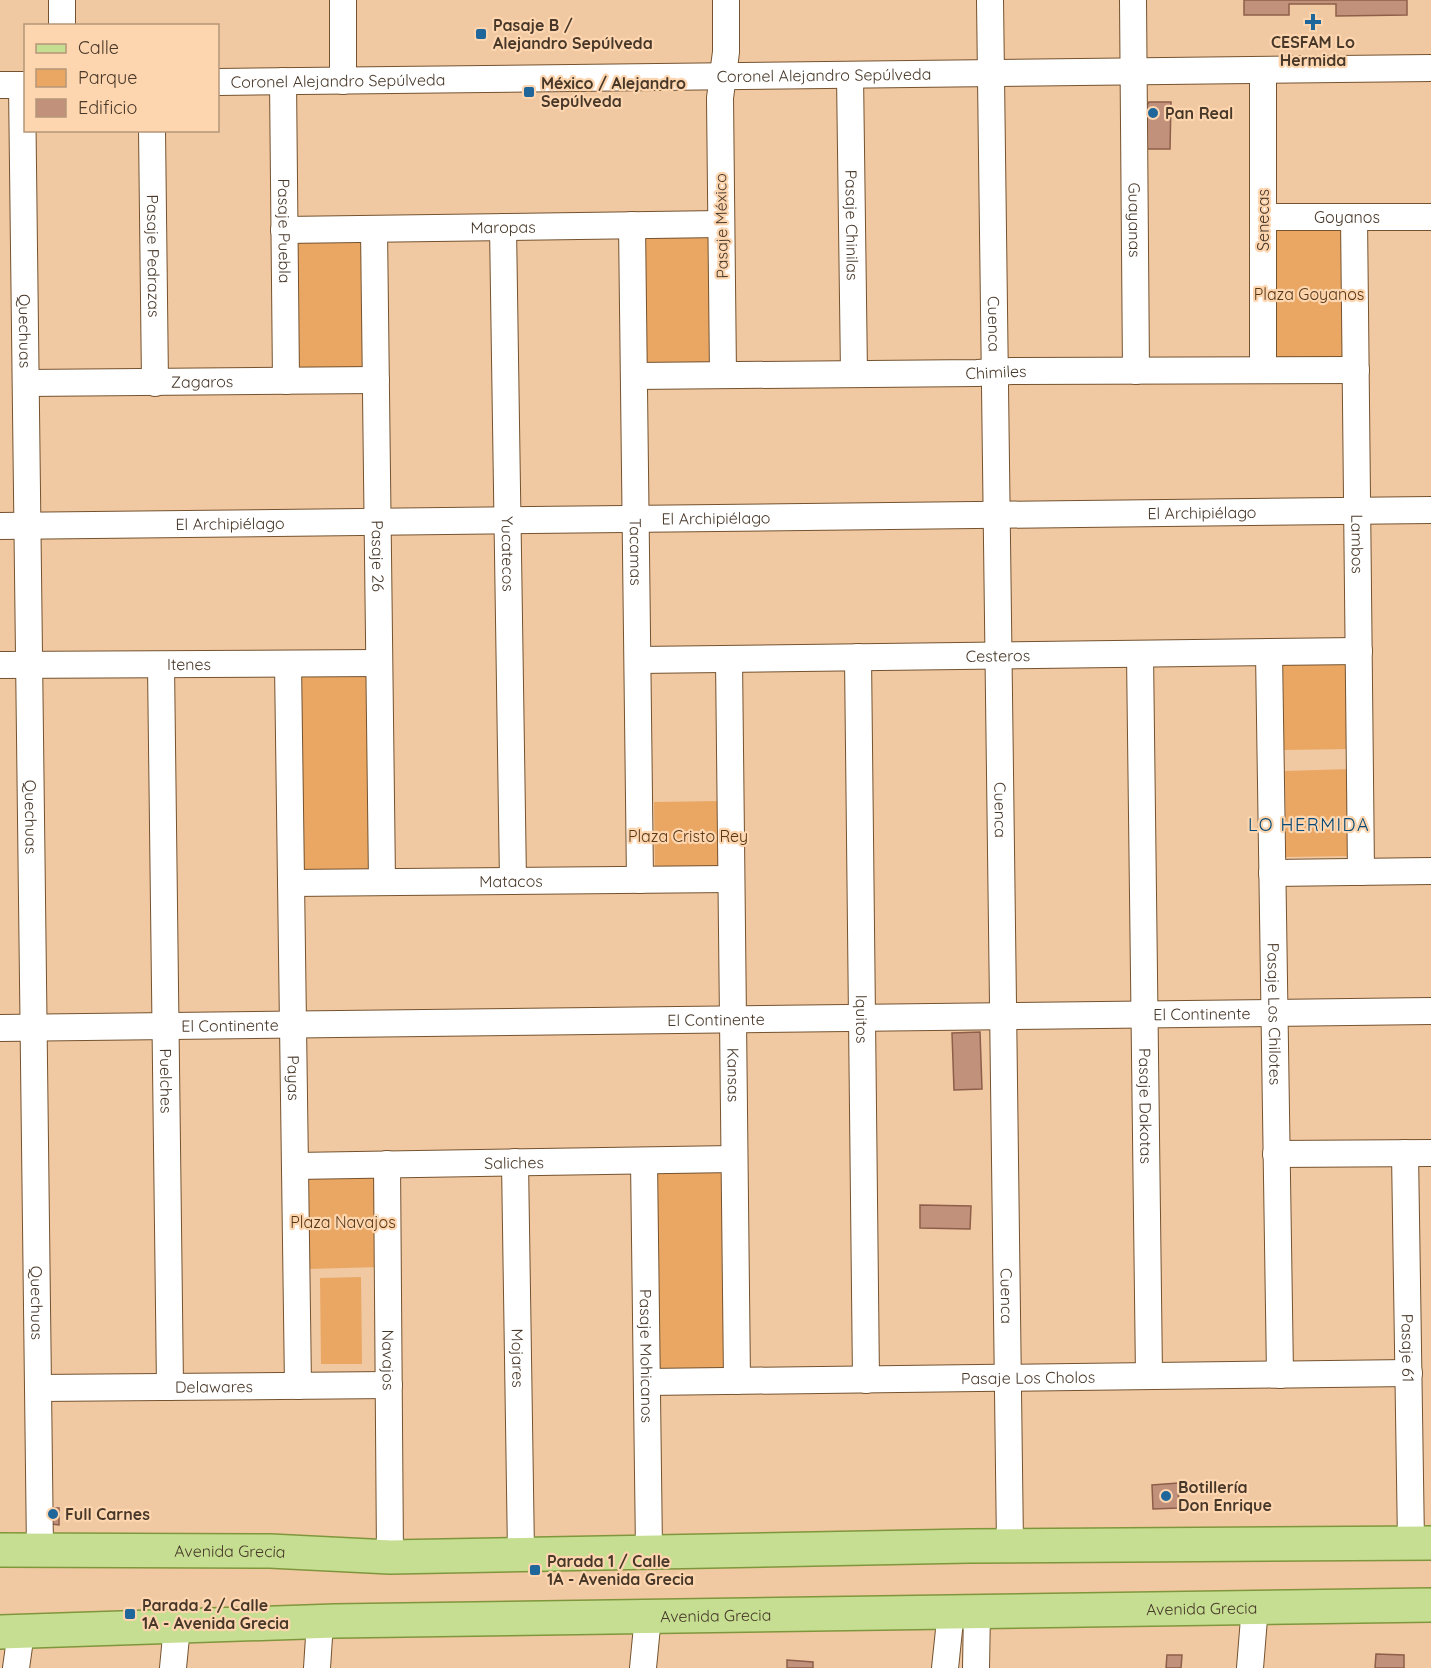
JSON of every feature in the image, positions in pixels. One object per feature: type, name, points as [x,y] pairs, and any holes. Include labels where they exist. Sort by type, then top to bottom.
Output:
[{"type":"main road","name":"Avenida Grecia","points":[[0,1550],[270,1551],[390,1557],[1010,1546],[1421,1543]]},
{"type":"main road","name":"Avenida Grecia","points":[[10,1632],[320,1622],[1431,1605]]},
{"type":"street","points":[[62,0],[62,24]]},
{"type":"street","points":[[343,81],[344,0]]},
{"type":"street","name":"Pasaje México","points":[[723,375],[720,98],[726,52],[726,0]]},
{"type":"street","name":"Cuenca","points":[[990,0],[1010,1546]]},
{"type":"street","name":"Guayanas","points":[[1133,0],[1136,370]]},
{"type":"street","name":"Coronel Alejandro Sepúlveda","points":[[219,82],[1431,68]]},
{"type":"street","name":"Senecas","points":[[1263,70],[1263,370]]},
{"type":"street","name":"Pasaje Chinilas","points":[[850,75],[854,374]]},
{"type":"street","name":"Pasaje Puebla","points":[[283,81],[286,381]]},
{"type":"street","name":"Quechuas","points":[[16,85],[26,384],[40,1551]]},
{"type":"street","name":"Pasaje Pedrazas","points":[[152,132],[154,382]]},
{"type":"street","name":"Goyanos","points":[[1263,217],[1431,217]]},
{"type":"street","name":"Lambos","points":[[1354,217],[1361,872]]},
{"type":"street","name":"Maropas","points":[[284,230],[721,224]]},
{"type":"street","name":"Tacamas","points":[[633,225],[640,880]]},
{"type":"street","name":"Yucatecos","points":[[503,227],[513,881]]},
{"type":"street","name":"Pasaje 26","points":[[374,229],[382,882]]},
{"type":"street","name":"Chimiles","points":[[634,376],[1136,370],[1356,370]]},
{"type":"street","name":"Zagaros","points":[[26,384],[376,380]]},
{"type":"street","name":"El Archipiélago","points":[[0,526],[1431,510]]},
{"type":"street","name":"Cesteros","points":[[638,660],[1359,651]]},
{"type":"street","name":"Pasaje Los Chilotes","points":[[1269,652],[1280,1374]]},
{"type":"street","name":"Pasaje Dakotas","points":[[1140,654],[1149,1376]]},
{"type":"street","name":"Iquitos","points":[[858,657],[866,1380]]},
{"type":"street","name":"Kansas","points":[[729,659],[737,1381]]},
{"type":"street","name":"Itenes","points":[[0,666],[380,663]]},
{"type":"street","name":"Payas","points":[[288,664],[298,1386]]},
{"type":"street","name":"Puelches","points":[[161,665],[170,1387]]},
{"type":"street","points":[[1272,873],[1431,871]]},
{"type":"street","name":"Matacos","points":[[291,883],[731,879]]},
{"type":"street","name":"El Continente","points":[[0,1028],[1431,1011]]},
{"type":"street","name":"Pasaje 61","points":[[1405,1153],[1409,1373],[1421,1543]]},
{"type":"street","points":[[1276,1154],[1431,1153]]},
{"type":"street","name":"Saliches","points":[[295,1166],[734,1159]]},
{"type":"street","name":"Pasaje Mohicanos","points":[[644,1161],[649,1551]]},
{"type":"street","name":"Mojares","points":[[515,1162],[521,1553]]},
{"type":"street","name":"Navajos","points":[[387,1164],[390,1557]]},
{"type":"street","name":"Pasaje Los Cholos","points":[[647,1382],[1409,1373]]},
{"type":"street","name":"Delawares","points":[[38,1388],[389,1385]]},
{"type":"street","points":[[1250,1668],[1255,1606]]},
{"type":"street","points":[[945,1668],[964,1611]]},
{"type":"street","points":[[964,1611],[976,1668]]},
{"type":"street","points":[[643,1668],[648,1616]]},
{"type":"street","points":[[317,1668],[320,1622]]},
{"type":"street","points":[[173,1668],[177,1626]]},
{"type":"street","points":[[10,1632],[16,1668]]},
{"type":"green space","name":"Plaza Goyanos","points":[[1270,223],[1350,225],[1350,364],[1267,366]]},
{"type":"green space","points":[[718,234],[719,369],[639,371],[638,236]]},
{"type":"green space","points":[[370,239],[372,371],[292,374],[288,240]]},
{"type":"green space","points":[[1349,662],[1351,749],[1284,750],[1283,664]]},
{"type":"green space","points":[[371,671],[374,874],[302,875],[297,675]]},
{"type":"green space","points":[[1351,769],[1352,856],[1286,857],[1285,771]]},
{"type":"green space","name":"Plaza Cristo Rey","points":[[721,801],[722,869],[655,870],[654,802]]},
{"type":"green space","points":[[728,1166],[731,1376],[655,1377],[651,1168]]},
{"type":"green space","name":"Plaza Navajos","points":[[377,1176],[379,1267],[308,1269],[306,1177]]},
{"type":"green space","points":[[361,1277],[362,1364],[321,1364],[320,1278]]},
{"type":"building","points":[[1244,0],[1407,0],[1407,15],[1336,16],[1336,4],[1289,4],[1289,15],[1244,15]]},
{"type":"building","points":[[1149,102],[1171,102],[1170,149],[1142,149],[1142,113]]},
{"type":"building","points":[[980,1032],[982,1089],[954,1090],[952,1033]]},
{"type":"building","points":[[920,1205],[971,1206],[970,1229],[920,1228]]},
{"type":"building","name":"Botillería Don Enrique","points":[[1178,1483],[1179,1508],[1153,1509],[1152,1485]]},
{"type":"building","name":"Full Carnes","points":[[47,1508],[59,1508],[59,1525],[52,1524]]},
{"type":"building","points":[[1376,1654],[1404,1655],[1404,1668],[1375,1668]]},
{"type":"building","points":[[1167,1655],[1182,1655],[1181,1668],[1166,1668]]},
{"type":"building","points":[[787,1660],[813,1662],[813,1668],[787,1668]]},
{"type":"place","name":"CESFAM Lo Hermida","points":[[1313,22]]},
{"type":"place","name":"Pasaje B / Alejandro Sepúlveda","points":[[481,34]]},
{"type":"place","name":"México / Alejandro Sepúlveda","points":[[529,92]]},
{"type":"place","name":"Pan Real","points":[[1153,113]]},
{"type":"place","name":"Botillería Don Enrique","points":[[1166,1496]]},
{"type":"place","name":"Full Carnes","points":[[53,1514]]},
{"type":"place","name":"Parada 1 / Calle 1A - Avenida Grecia","points":[[535,1570]]},
{"type":"place","name":"Parada 2 / Calle 1A - Avenida Grecia","points":[[130,1614]]},
{"type":"district","name":"LO HERMIDA","points":[[1309,825]]}]
